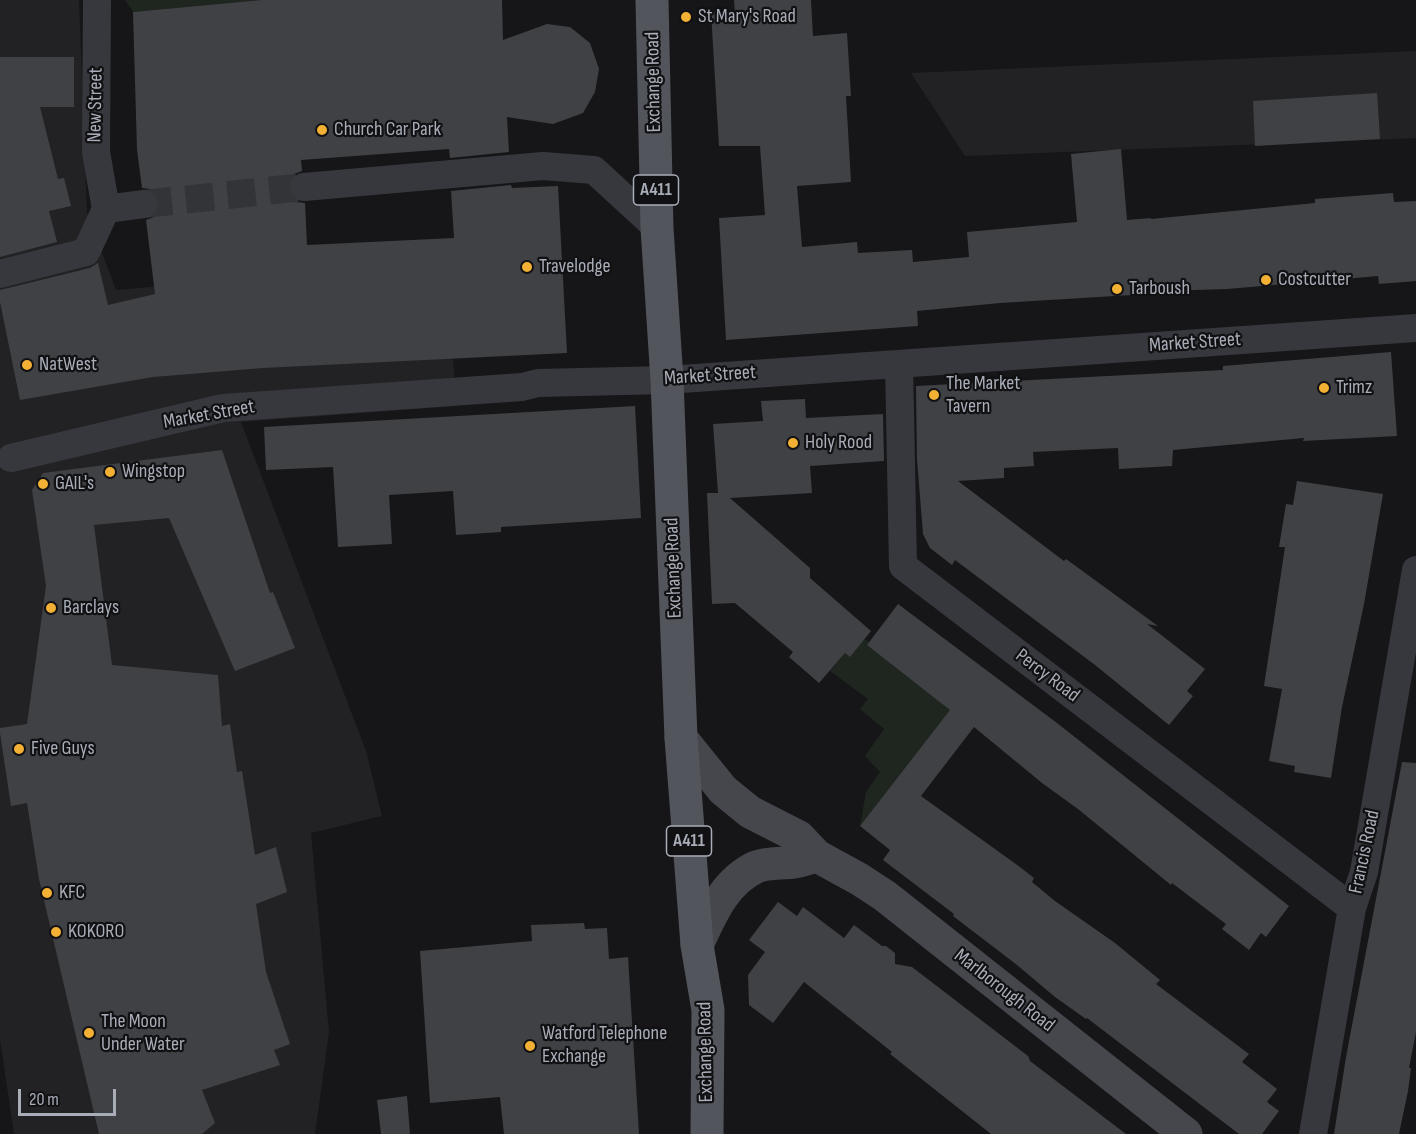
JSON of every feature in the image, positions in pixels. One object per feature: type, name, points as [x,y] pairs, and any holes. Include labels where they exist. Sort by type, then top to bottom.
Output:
[{"type":"main road","name":"Exchange Road","points":[[652,0],[657,228],[667,380],[681,738],[697,945],[708,1010],[707,1134]]},
{"type":"street","name":"New Street","points":[[97,0],[96,152],[106,209]]},
{"type":"street","points":[[304,187],[543,166],[594,170],[657,228]]},
{"type":"street","points":[[0,274],[86,252],[106,209],[144,204]]},
{"type":"street","name":"Market Street","points":[[10,458],[223,408],[522,387],[538,383],[667,380],[1416,328]]},
{"type":"street","name":"Percy Road","points":[[899,364],[903,566],[1353,908]]},
{"type":"street","name":"Francis Road","points":[[1312,1134],[1353,908],[1364,872],[1416,570]]},
{"type":"street","name":"Marlborough Road","points":[[681,738],[723,790],[750,812],[799,837],[817,856],[885,896],[1186,1134]]},
{"type":"street","points":[[697,945],[714,909],[727,889],[740,878],[757,867],[817,856]]},
{"type":"shaded area","points":[[0,0],[79,0],[87,213],[116,290],[444,261],[457,406],[241,422],[366,751],[382,816],[311,833],[329,1032],[315,1134],[14,1134],[0,1039]]},
{"type":"shaded area","points":[[125,0],[261,0],[133,12]]},
{"type":"shaded area","points":[[1416,51],[1416,138],[965,156],[911,73]]},
{"type":"shaded area","points":[[865,639],[983,714],[964,740],[941,722],[860,826],[866,792],[880,772],[865,756],[884,729],[860,709],[868,699],[830,671],[845,653]]},
{"type":"building","points":[[261,0],[502,0],[503,40],[547,24],[570,27],[590,43],[599,69],[595,92],[583,113],[553,124],[507,117],[509,152],[450,158],[449,149],[301,160],[302,171],[294,174],[289,180],[288,188],[291,197],[297,202],[305,203],[307,245],[454,238],[451,191],[511,185],[512,188],[558,186],[567,353],[263,368],[153,377],[20,400],[0,302],[0,290],[90,268],[98,263],[108,305],[155,294],[146,220],[154,217],[159,211],[160,202],[157,194],[150,189],[142,188],[137,150],[133,12]]},
{"type":"building","points":[[734,0],[811,0],[813,36],[847,33],[851,96],[846,96],[851,182],[797,186],[802,247],[857,242],[858,253],[912,250],[913,262],[969,257],[967,232],[1077,222],[1071,154],[1121,149],[1127,220],[1315,203],[1315,199],[1393,193],[1394,202],[1416,201],[1416,281],[1379,284],[1378,276],[1227,289],[1163,291],[1148,294],[1000,303],[917,311],[918,326],[726,340],[719,218],[765,215],[760,146],[719,146],[711,12],[735,14]]},
{"type":"building","points":[[0,57],[74,57],[74,107],[40,107],[58,179],[64,178],[71,206],[49,211],[57,242],[0,257]]},
{"type":"building","points":[[1377,93],[1380,139],[1255,146],[1253,101]]},
{"type":"building","points":[[1391,352],[1397,436],[1303,441],[1304,438],[1173,450],[1172,466],[1119,469],[1118,448],[1033,452],[1034,466],[1004,468],[1004,478],[958,481],[1064,561],[1066,559],[1158,626],[1147,624],[1205,669],[1187,691],[1193,696],[1169,725],[1095,665],[955,560],[952,565],[930,548],[923,534],[917,459],[916,386],[1223,370],[1223,366]]},
{"type":"building","points":[[805,399],[806,418],[883,414],[884,461],[810,466],[812,493],[730,498],[810,568],[810,578],[871,631],[850,657],[845,653],[819,683],[789,657],[793,652],[735,603],[712,604],[707,493],[718,493],[713,424],[763,421],[761,401]]},
{"type":"building","points":[[635,406],[641,518],[501,527],[501,532],[456,535],[453,491],[389,495],[392,544],[338,547],[333,467],[266,470],[264,427]]},
{"type":"building","points":[[222,450],[270,593],[273,592],[295,648],[235,671],[169,518],[94,525],[112,665],[218,675],[222,726],[230,724],[237,772],[242,771],[255,855],[276,847],[287,892],[256,904],[266,972],[290,1044],[274,1050],[280,1065],[202,1090],[215,1123],[202,1134],[99,1134],[39,879],[27,803],[11,806],[0,733],[0,728],[27,724],[46,586],[32,490],[43,473]]},
{"type":"building","points":[[1297,481],[1383,494],[1364,604],[1342,707],[1331,778],[1294,772],[1295,766],[1269,761],[1282,689],[1264,686],[1285,547],[1279,547],[1286,504],[1293,505]]},
{"type":"building","points":[[898,604],[1057,723],[1289,906],[1266,937],[1261,933],[1249,950],[1222,929],[1226,924],[1172,883],[1171,885],[974,727],[921,796],[1034,878],[1032,882],[1055,901],[1115,943],[1160,980],[1156,984],[1249,1054],[1242,1062],[1277,1089],[1267,1102],[1279,1111],[1262,1134],[1239,1134],[1087,1018],[1055,997],[953,916],[954,914],[883,860],[890,850],[860,826],[950,710],[867,645]]},
{"type":"building","points":[[1402,762],[1416,763],[1416,1032],[1409,1068],[1411,1068],[1408,1091],[1399,1134],[1334,1134],[1346,1057]]},
{"type":"building","points":[[778,902],[797,916],[803,907],[844,938],[854,925],[882,946],[886,946],[895,953],[895,964],[912,967],[1126,1134],[991,1134],[804,982],[773,1023],[749,1005],[748,975],[765,952],[749,940]]},
{"type":"building","name":"Watford Telephone Exchange","points":[[584,923],[585,929],[607,928],[609,959],[628,957],[639,1134],[504,1134],[500,1097],[430,1103],[420,951],[532,941],[531,925]]},
{"type":"building","points":[[407,1096],[410,1134],[381,1134],[377,1100]]},
{"type":"tunnel","points":[[144,204],[304,187]]},
{"type":"place","name":"St Mary's Road","points":[[686,17]]},
{"type":"place","name":"Church Car Park","points":[[322,130]]},
{"type":"place","name":"Travelodge","points":[[527,267]]},
{"type":"place","name":"Costcutter","points":[[1266,280]]},
{"type":"place","name":"Tarboush","points":[[1117,289]]},
{"type":"place","name":"NatWest","points":[[27,365]]},
{"type":"place","name":"Trimz","points":[[1324,388]]},
{"type":"place","name":"The Market Tavern","points":[[934,395]]},
{"type":"place","name":"Holy Rood","points":[[793,443]]},
{"type":"place","name":"Wingstop","points":[[110,472]]},
{"type":"place","name":"GAIL's","points":[[43,484]]},
{"type":"place","name":"Barclays","points":[[51,608]]},
{"type":"place","name":"Five Guys","points":[[19,749]]},
{"type":"place","name":"KFC","points":[[47,893]]},
{"type":"place","name":"KOKORO","points":[[56,932]]},
{"type":"place","name":"The Moon Under Water","points":[[89,1033]]},
{"type":"place","name":"Watford Telephone Exchange","points":[[530,1046]]}]
